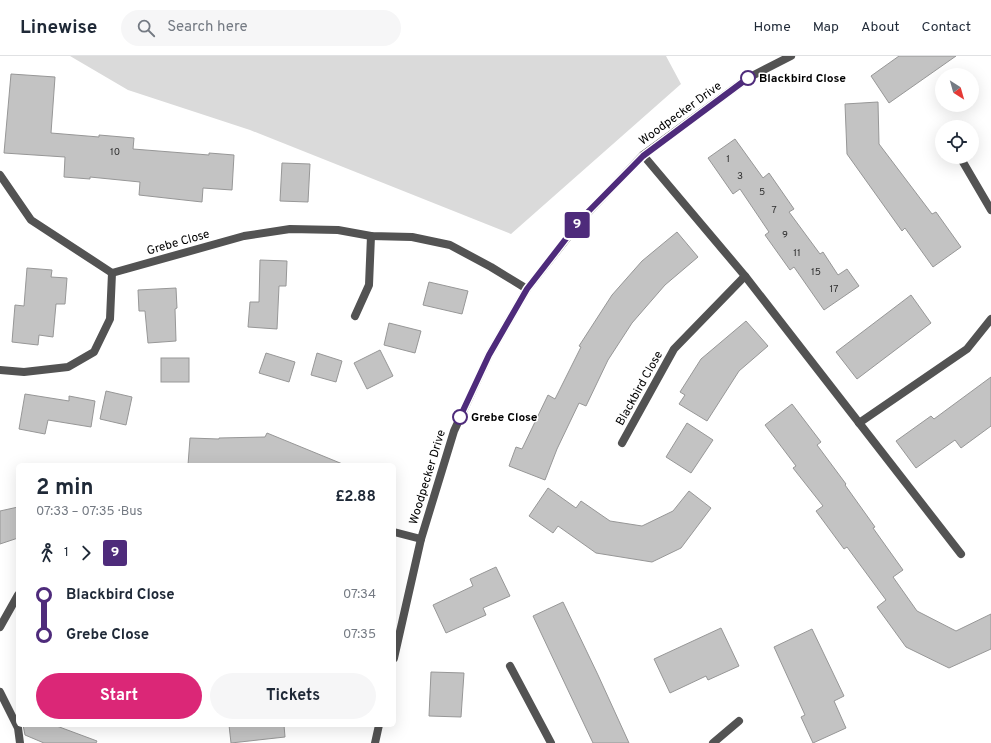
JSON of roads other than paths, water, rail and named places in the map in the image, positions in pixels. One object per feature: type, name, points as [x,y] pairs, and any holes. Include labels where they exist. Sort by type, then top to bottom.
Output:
[{"type":"street","name":"Woodpecker Drive","points":[[396,649],[421,540],[454,431],[489,355],[527,289],[582,218],[643,156],[748,78],[791,56]]},
{"type":"street","points":[[643,156],[745,276],[961,554]]},
{"type":"street","points":[[964,164],[991,210]]},
{"type":"street","points":[[0,175],[31,220],[112,273],[110,319],[94,352],[68,367],[24,372],[0,370]]},
{"type":"street","name":"Grebe Close","points":[[112,273],[244,236],[290,228],[338,230],[370,236],[412,237],[450,245],[491,267],[527,289]]},
{"type":"street","points":[[356,316],[369,285],[370,236]]},
{"type":"street","name":"Blackbird Close","points":[[622,443],[674,349],[745,276]]},
{"type":"street","points":[[859,423],[967,349],[991,319]]},
{"type":"street","points":[[396,533],[421,540]]},
{"type":"street","points":[[0,627],[16,598]]},
{"type":"street","points":[[510,666],[551,743]]},
{"type":"street","points":[[0,692],[16,724]]},
{"type":"street","points":[[713,743],[739,721]]},
{"type":"street","points":[[18,727],[20,743]]},
{"type":"street","points":[[375,743],[379,727]]},
{"type":"place","name":"Blackbird Close","points":[[748,78]]},
{"type":"place","name":"Grebe Close","points":[[460,417]]}]
